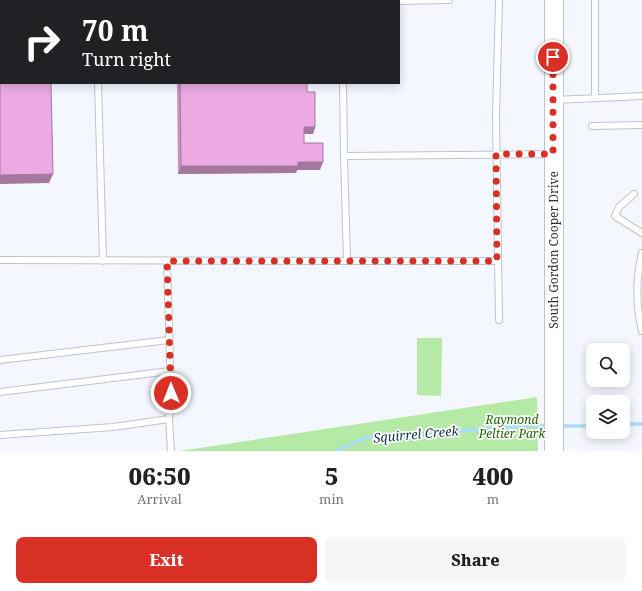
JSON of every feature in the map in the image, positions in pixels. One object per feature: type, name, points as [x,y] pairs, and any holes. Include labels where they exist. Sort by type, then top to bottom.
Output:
[{"type":"main road","name":"South Gordon Cooper Drive","points":[[554,0],[554,446]]},
{"type":"lane","points":[[400,1],[449,0]]},
{"type":"lane","points":[[499,0],[496,154],[499,320]]},
{"type":"lane","points":[[594,98],[595,0]]},
{"type":"lane","points":[[98,84],[103,260]]},
{"type":"lane","points":[[343,84],[346,261]]},
{"type":"lane","points":[[553,100],[642,96]]},
{"type":"lane","points":[[592,126],[642,125]]},
{"type":"lane","points":[[344,156],[553,154]]},
{"type":"lane","points":[[634,194],[620,207],[615,216],[642,233]]},
{"type":"lane","points":[[642,253],[637,292],[638,315],[642,331]]},
{"type":"lane","points":[[0,260],[497,261]]},
{"type":"lane","points":[[167,261],[170,371],[169,419],[171,451]]},
{"type":"lane","points":[[0,360],[169,340]]},
{"type":"lane","points":[[0,392],[170,371]]},
{"type":"lane","points":[[0,435],[113,427],[169,419]]},
{"type":"green space","points":[[417,338],[442,338],[441,396],[417,395]]},
{"type":"green space","name":"Raymond Peltier Park","points":[[537,397],[538,451],[180,451]]},
{"type":"building","points":[[0,84],[51,84],[53,174],[0,175]]},
{"type":"building","points":[[180,84],[307,84],[307,92],[315,92],[315,127],[304,127],[304,143],[323,143],[323,162],[298,162],[298,166],[181,166]]},
{"type":"waterway","name":"Squirrel Creek","points":[[630,424],[642,424]]},
{"type":"waterway","name":"Squirrel Creek","points":[[337,451],[362,439],[374,437],[525,426],[549,426]]},
{"type":"waterway","name":"Squirrel Creek","points":[[559,426],[586,426]]},
{"type":"route","points":[[171,393],[167,261],[497,261],[498,192],[496,154],[553,154],[553,57]]}]
